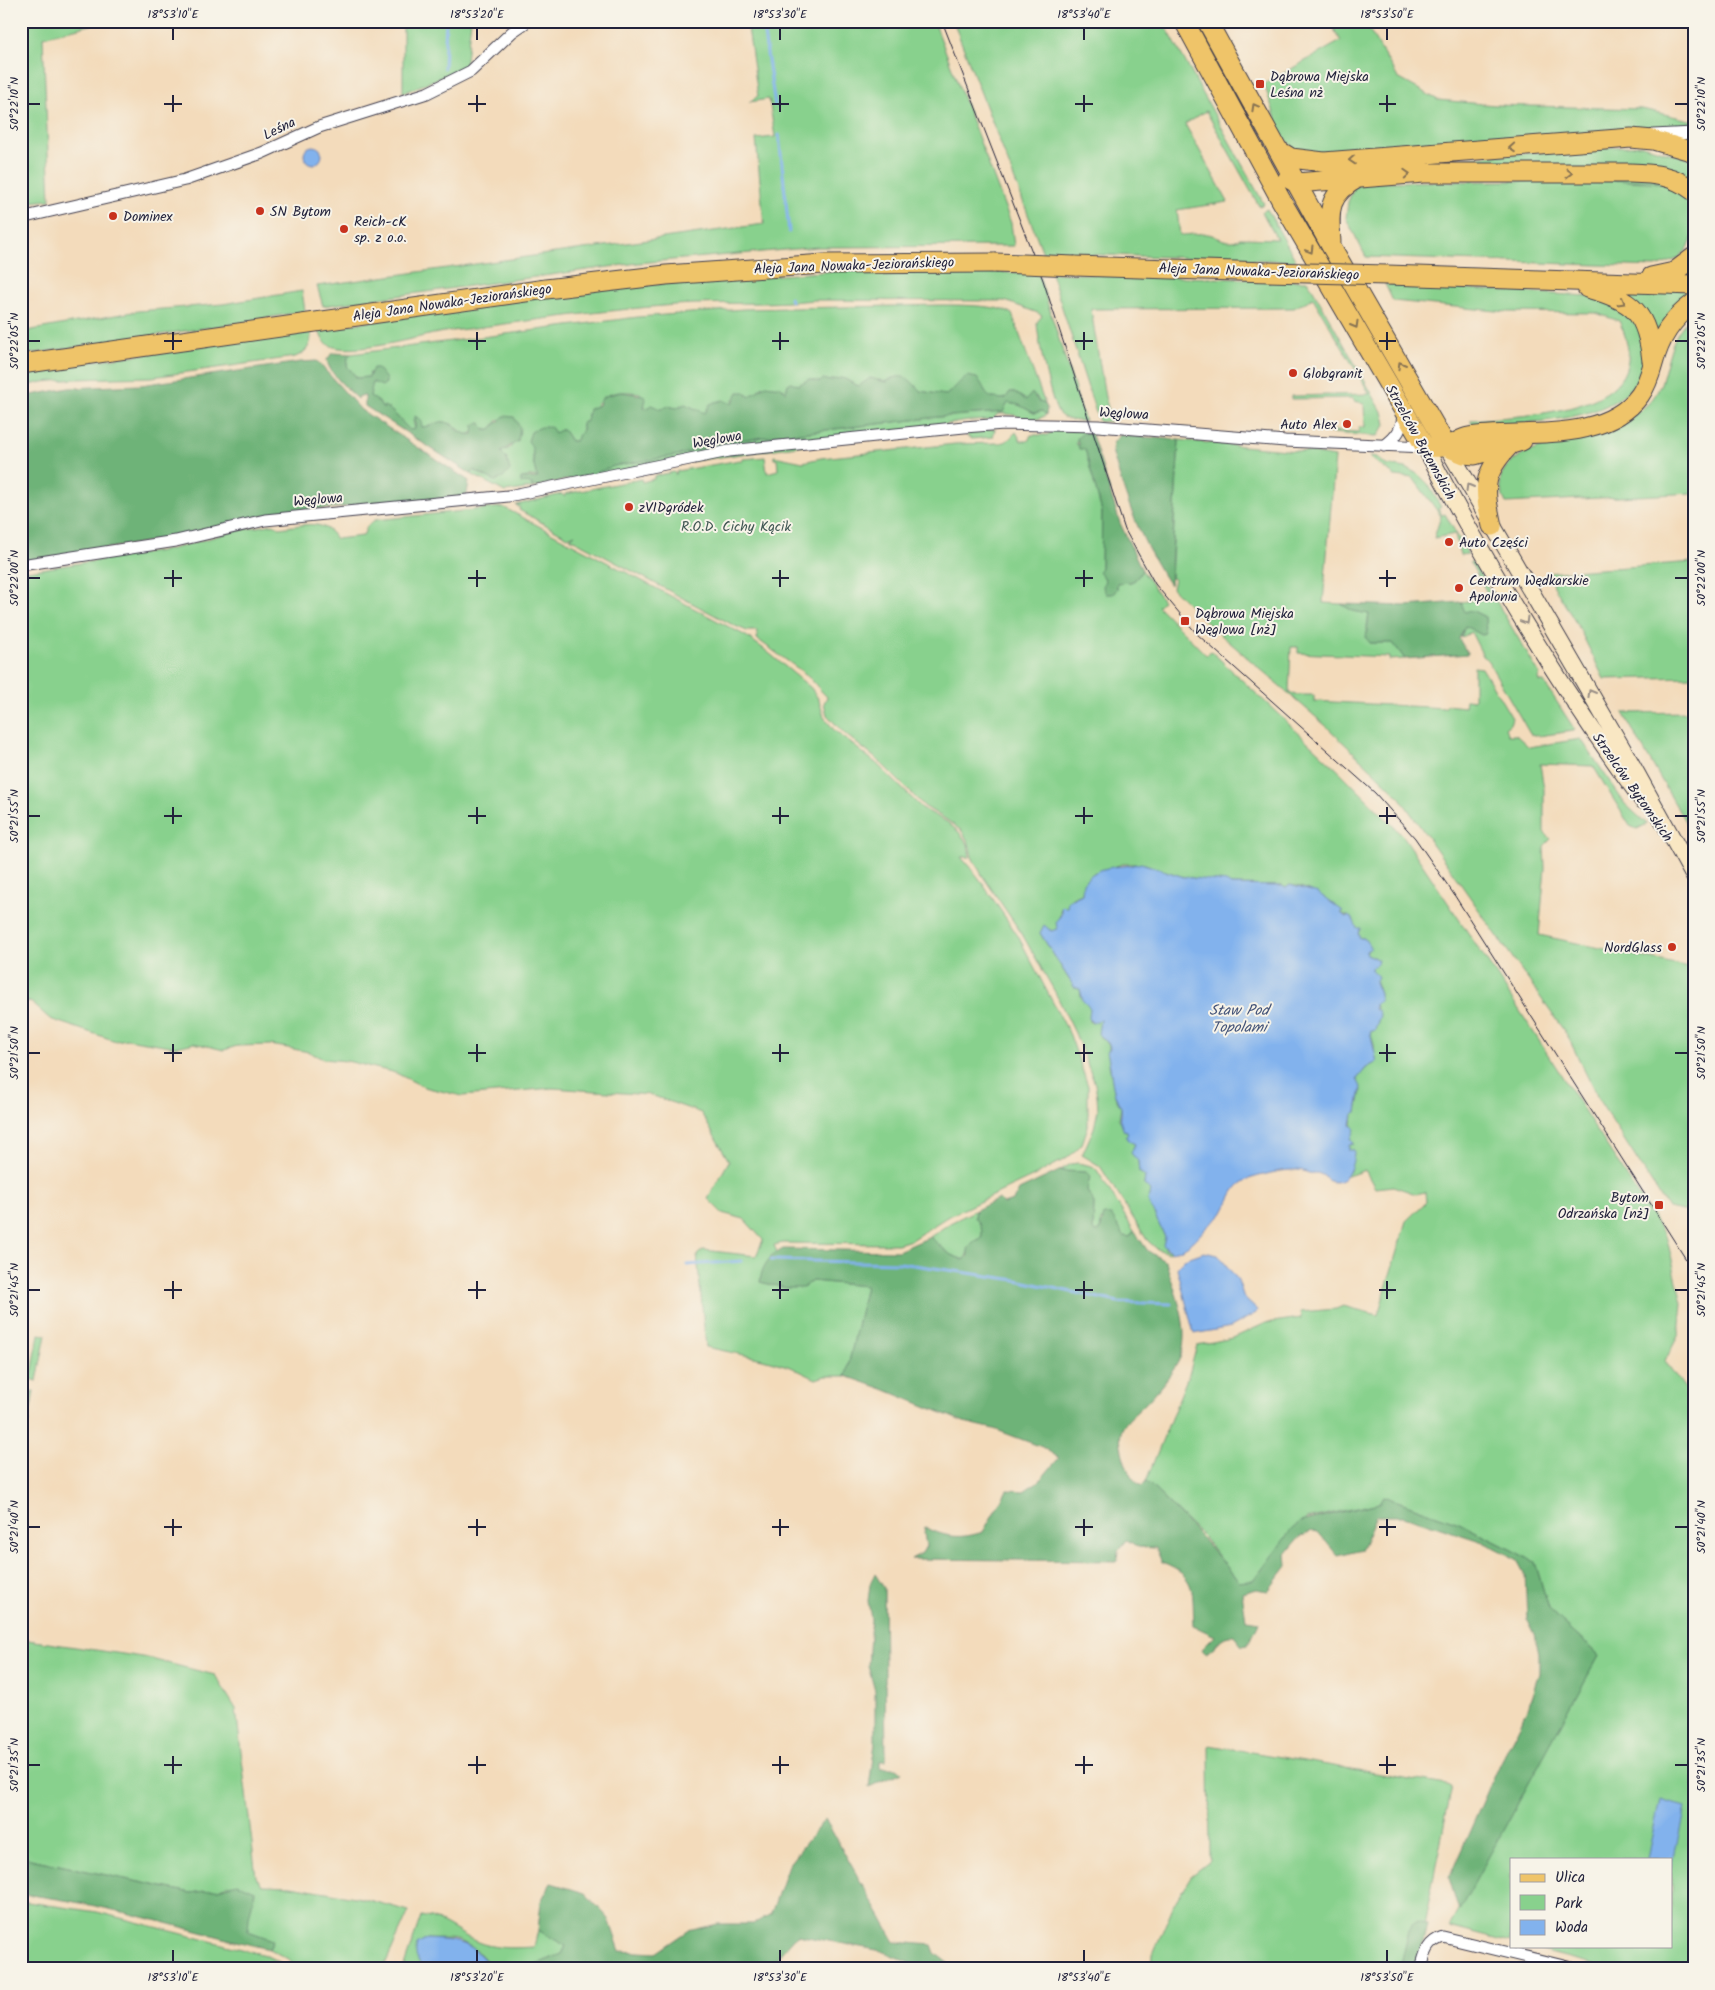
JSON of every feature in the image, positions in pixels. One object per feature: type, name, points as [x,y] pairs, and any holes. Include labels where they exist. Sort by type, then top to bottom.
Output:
[{"type":"main road","name":"Strzelców Bytomskich","points":[[1184,21],[1290,216],[1403,408],[1452,497],[1596,736],[1678,850]]},
{"type":"main road","name":"Strzelców Bytomskich","points":[[1207,21],[1331,246],[1492,526],[1632,763],[1694,877]]},
{"type":"main road","points":[[1278,150],[1291,158],[1324,162],[1631,138],[1653,140],[1694,152]]},
{"type":"main road","points":[[1255,153],[1270,167],[1296,183],[1424,173],[1627,172],[1659,174],[1680,180],[1694,191]]},
{"type":"main road","points":[[1290,216],[1290,198],[1296,183],[1303,175],[1324,162]]},
{"type":"main road","points":[[1331,246],[1331,204],[1339,190],[1358,178]]},
{"type":"main road","points":[[1620,283],[1674,272],[1694,257]]},
{"type":"main road","name":"Aleja Jana Nowaka-Jeziorańskiego","points":[[21,364],[546,289],[699,272],[876,263],[996,263],[1694,285]]},
{"type":"main road","points":[[1560,281],[1600,292],[1620,300],[1635,310],[1646,326],[1652,365]]},
{"type":"main road","points":[[1447,447],[1466,437],[1542,434],[1604,422],[1624,411],[1644,389],[1662,336],[1678,315],[1694,303]]},
{"type":"main road","points":[[1423,404],[1455,432],[1466,437]]},
{"type":"main road","points":[[1425,447],[1447,447],[1464,454],[1475,455],[1509,446],[1542,434]]},
{"type":"main road","points":[[1492,526],[1485,494],[1486,479],[1497,459],[1509,446]]},
{"type":"street","name":"Leśna","points":[[21,218],[185,180],[262,153],[318,126],[427,92],[471,71],[512,32],[528,21]]},
{"type":"street","points":[[1631,138],[1694,133]]},
{"type":"street","points":[[1384,446],[1398,435],[1401,428],[1403,408]]},
{"type":"street","name":"Węglowa","points":[[21,565],[176,541],[277,518],[508,496],[736,450],[964,426],[1004,424],[1098,426],[1384,446],[1425,447]]},
{"type":"street","points":[[1421,1969],[1426,1950],[1431,1943],[1443,1937],[1576,1969]]},
{"type":"green space","points":[[21,21],[106,21],[43,37],[50,200],[21,203]]},
{"type":"green space","points":[[403,21],[471,21],[465,67],[403,93]]},
{"type":"green space","points":[[747,21],[934,21],[1011,223],[1014,246],[818,247],[638,263],[323,306],[317,286],[764,224],[756,139],[775,137],[769,99],[749,102],[758,96]]},
{"type":"green space","points":[[953,21],[1160,21],[1169,32],[1264,204],[1259,206],[1206,111],[1185,124],[1228,202],[1177,210],[1180,235],[1209,234],[1229,241],[1240,238],[1277,239],[1262,212],[1267,209],[1296,261],[1043,253]]},
{"type":"green space","points":[[1329,21],[1364,21],[1398,78],[1438,100],[1495,105],[1642,109],[1694,121],[1694,126],[1325,156],[1295,151],[1281,133],[1264,84],[1341,41]]},
{"type":"green space","points":[[1642,145],[1694,160],[1694,185],[1431,169],[1431,160]]},
{"type":"green space","points":[[1650,180],[1669,185],[1683,192],[1691,204],[1694,224],[1690,243],[1682,255],[1656,267],[1366,257],[1346,218],[1348,202],[1354,187],[1370,182]]},
{"type":"green space","points":[[850,270],[1038,273],[1085,421],[1065,418],[1059,414],[1056,408],[1039,341],[1037,322],[1042,316],[1005,301],[814,300],[645,307],[444,332],[353,349],[329,345],[323,340],[319,329],[591,289]]},
{"type":"green space","points":[[1051,273],[1308,281],[1384,415],[1386,424],[1378,436],[1329,433],[1329,431],[1359,432],[1359,427],[1365,427],[1364,403],[1354,401],[1353,398],[1291,399],[1291,396],[1370,394],[1313,298],[1294,308],[1091,309],[1105,397],[1112,421],[1099,422]]},
{"type":"green space","points":[[1385,284],[1605,297],[1640,325],[1644,352],[1643,367],[1633,386],[1616,401],[1594,411],[1543,421],[1472,426],[1471,420],[1525,416],[1555,411],[1584,404],[1607,392],[1623,375],[1628,352],[1619,321],[1596,313],[1507,312],[1393,301]]},
{"type":"green space","points":[[1615,287],[1694,290],[1694,296],[1655,340]]},
{"type":"green space","points":[[302,291],[305,311],[239,323],[21,355],[21,332],[138,311],[223,304]]},
{"type":"green space","points":[[939,305],[990,307],[1012,314],[1045,404],[1039,402],[1036,396],[1024,400],[1014,392],[1010,392],[1005,399],[992,399],[986,396],[981,384],[960,384],[946,395],[936,394],[920,391],[905,378],[892,378],[886,382],[879,380],[859,386],[842,378],[829,381],[823,379],[820,382],[812,380],[798,385],[788,384],[786,392],[783,388],[763,386],[749,398],[746,393],[733,399],[732,404],[719,401],[713,403],[705,413],[681,405],[676,408],[668,406],[661,409],[654,407],[646,409],[640,393],[614,393],[606,396],[588,413],[587,421],[582,423],[582,430],[575,441],[571,441],[563,429],[557,433],[547,428],[534,431],[534,468],[538,479],[534,476],[522,478],[520,480],[532,484],[532,488],[505,492],[471,474],[474,470],[485,477],[508,468],[506,459],[501,452],[510,448],[520,433],[499,419],[491,429],[484,430],[481,424],[470,434],[463,433],[445,422],[422,427],[413,420],[415,429],[410,430],[391,411],[384,406],[383,409],[370,396],[371,385],[376,382],[370,372],[369,377],[357,378],[347,366],[348,357],[351,354],[638,317],[744,309]]},
{"type":"green space","points":[[1694,315],[1694,493],[1506,503],[1500,483],[1505,468],[1519,457],[1537,449],[1601,432],[1616,426],[1647,405],[1660,386],[1675,339],[1686,322]]},
{"type":"green space","points":[[311,331],[311,340],[308,347],[303,353],[295,357],[152,377],[76,379],[43,382],[21,387],[21,371]]},
{"type":"green space","points":[[332,353],[351,354],[348,357],[347,366],[357,378],[369,377],[373,368],[377,368],[386,379],[386,383],[382,386],[373,382],[370,396],[379,402],[383,409],[384,406],[391,411],[410,430],[415,429],[415,416],[421,420],[422,427],[445,422],[465,434],[473,434],[474,425],[478,423],[481,423],[484,430],[491,429],[504,416],[514,417],[520,428],[518,441],[501,452],[506,457],[510,470],[503,478],[495,481],[474,470],[471,474],[365,406],[365,396],[359,396],[358,399],[331,371],[327,360]]},
{"type":"green space","points":[[317,361],[361,410],[469,481],[467,494],[460,497],[284,512],[257,517],[185,536],[21,562],[21,397],[69,388],[141,385]]},
{"type":"green space","points":[[967,376],[977,378],[986,394],[992,397],[1005,399],[1010,392],[1014,392],[1026,400],[1032,393],[1039,402],[1045,404],[1047,408],[1046,415],[1042,411],[1034,413],[1019,405],[1008,403],[1003,412],[938,417],[731,441],[679,455],[614,466],[596,473],[532,488],[532,484],[521,483],[521,478],[538,478],[532,448],[528,441],[531,432],[541,427],[551,427],[555,433],[563,429],[571,441],[575,441],[582,430],[582,423],[587,421],[589,409],[599,405],[602,398],[608,395],[621,392],[643,395],[646,399],[644,407],[646,409],[651,405],[661,409],[668,406],[676,408],[685,404],[705,413],[710,404],[723,400],[732,404],[738,392],[745,392],[749,397],[766,385],[781,387],[786,392],[788,384],[791,382],[798,385],[809,379],[820,382],[823,379],[829,381],[842,378],[859,386],[870,378],[886,382],[902,377],[913,383],[920,391],[946,395]]},
{"type":"green space","points":[[1007,403],[1019,405],[1034,413],[1042,411],[1046,415],[1040,418],[1028,419],[1002,414],[996,415],[994,420],[969,421],[562,480],[614,466],[679,455],[731,441],[938,417],[1003,412]]},
{"type":"green space","points":[[995,429],[993,437],[972,439],[966,435],[969,431]]},
{"type":"green space","name":"R.O.D. Cichy Kącik","points":[[1055,430],[1091,431],[1092,435],[1085,434],[1076,441],[1076,444],[1085,449],[1102,512],[1101,567],[1105,580],[1117,589],[1117,583],[1134,581],[1142,570],[1163,601],[1158,606],[1206,655],[1211,651],[1341,773],[1404,837],[1505,988],[1667,1239],[1682,1303],[1679,1334],[1665,1361],[1694,1401],[1694,1969],[1611,1969],[1531,1948],[1672,1948],[1672,1858],[1510,1858],[1510,1943],[1449,1927],[1599,1655],[1549,1609],[1535,1562],[1459,1523],[1383,1496],[1379,1503],[1306,1519],[1254,1580],[1239,1582],[1205,1539],[1146,1481],[1190,1371],[1197,1345],[1233,1338],[1266,1323],[1301,1318],[1300,1312],[1336,1309],[1343,1306],[1378,1315],[1406,1221],[1426,1202],[1425,1192],[1416,1194],[1393,1186],[1375,1188],[1365,1170],[1345,1177],[1350,1171],[1353,1150],[1349,1151],[1349,1145],[1354,1144],[1351,1139],[1353,1113],[1357,1112],[1361,1091],[1357,1079],[1366,1068],[1375,1063],[1374,1045],[1370,1032],[1375,1030],[1379,1018],[1375,1004],[1380,994],[1371,968],[1377,963],[1375,958],[1367,954],[1366,951],[1370,948],[1364,938],[1360,938],[1353,919],[1341,913],[1342,911],[1318,895],[1290,885],[1286,888],[1282,886],[1231,885],[1181,876],[1145,864],[1123,864],[1095,872],[1086,879],[1082,894],[1072,898],[1067,909],[1061,908],[1057,929],[1052,931],[1049,929],[1040,933],[1070,981],[1080,989],[1081,996],[1091,1008],[1090,1022],[1100,1020],[1100,1037],[1109,1045],[1109,1064],[1116,1099],[1121,1107],[1119,1120],[1135,1144],[1132,1151],[1138,1161],[1139,1172],[1145,1176],[1144,1185],[1150,1191],[1148,1201],[1165,1237],[1165,1249],[1171,1252],[1168,1253],[1157,1249],[1147,1240],[1100,1166],[1082,1155],[1094,1128],[1098,1110],[1095,1084],[1075,1033],[1055,992],[1022,934],[982,875],[972,857],[969,843],[962,831],[924,806],[879,761],[845,734],[827,715],[824,703],[827,697],[807,675],[757,639],[758,631],[747,631],[733,625],[570,538],[575,534],[568,537],[519,510],[520,508],[516,505],[562,494],[565,497],[565,494],[641,479],[642,482],[654,479],[654,476],[674,472],[676,475],[677,471],[740,460],[742,462],[743,459],[765,457],[767,473],[778,470],[777,459],[774,459],[774,456],[803,462],[821,458],[955,444],[1000,443],[1007,441],[1016,432],[1021,441],[1028,441],[1031,435],[1047,435]]},
{"type":"green space","points":[[1083,433],[1092,435],[1120,523],[1142,570],[1134,581],[1117,583],[1117,589],[1113,594],[1106,594],[1103,587],[1105,579],[1099,571],[1101,567],[1102,512],[1085,449],[1079,449],[1077,438]]},
{"type":"green space","points":[[1120,435],[1179,440],[1170,585],[1151,554],[1135,520],[1123,486],[1112,450],[1113,443]]},
{"type":"green space","points":[[1179,440],[1307,452],[1335,457],[1323,603],[1341,604],[1353,611],[1369,614],[1367,626],[1370,643],[1393,643],[1405,659],[1389,660],[1389,657],[1298,653],[1298,647],[1291,647],[1289,692],[1295,695],[1314,695],[1314,701],[1445,708],[1446,705],[1465,707],[1466,699],[1474,700],[1474,667],[1482,668],[1512,718],[1510,724],[1505,728],[1508,735],[1516,735],[1529,747],[1581,739],[1625,804],[1647,824],[1637,829],[1630,826],[1593,766],[1540,764],[1544,789],[1544,832],[1551,839],[1544,846],[1545,868],[1539,935],[1694,968],[1694,1213],[1668,1208],[1600,1102],[1567,1035],[1398,795],[1325,725],[1205,621],[1172,588],[1174,579],[1171,578]]},
{"type":"green space","points":[[1370,456],[1377,457],[1386,465],[1406,468],[1418,474],[1428,484],[1441,507],[1438,509],[1442,515],[1445,514],[1468,554],[1460,555],[1455,534],[1434,538],[1441,516],[1413,478],[1395,476]]},
{"type":"green space","points":[[503,507],[746,636],[811,688],[819,700],[824,717],[834,730],[877,764],[922,808],[947,822],[960,833],[968,844],[970,857],[961,857],[978,877],[1018,936],[1070,1035],[1088,1086],[1088,1126],[1082,1144],[1069,1157],[1034,1176],[947,1217],[911,1240],[898,1244],[783,1243],[774,1245],[777,1252],[771,1256],[760,1282],[787,1288],[800,1287],[812,1281],[866,1286],[846,1376],[825,1376],[816,1379],[791,1367],[706,1347],[697,1255],[703,1250],[756,1256],[763,1240],[744,1219],[722,1213],[708,1199],[729,1161],[701,1113],[651,1095],[553,1088],[462,1096],[424,1087],[396,1073],[347,1061],[323,1059],[309,1052],[270,1045],[237,1046],[224,1050],[194,1043],[177,1047],[127,1039],[116,1041],[50,1019],[32,1003],[21,999],[21,572],[168,550],[235,531],[274,524],[279,528],[311,524],[318,525],[331,532],[336,539],[363,536],[367,526],[375,520]]},
{"type":"green space","points":[[1470,562],[1473,562],[1540,675],[1538,678],[1539,682],[1544,682],[1575,730],[1539,736],[1530,734],[1488,661],[1483,656],[1471,632],[1461,638],[1465,626],[1482,635],[1486,634],[1485,617],[1473,611],[1464,613],[1461,602],[1490,598]]},
{"type":"green space","points":[[1694,562],[1694,677],[1604,679],[1579,628],[1546,573]]},
{"type":"green space","points":[[1461,602],[1465,612],[1473,611],[1485,617],[1486,634],[1482,635],[1465,626],[1459,639],[1468,654],[1405,659],[1393,643],[1370,643],[1366,638],[1369,614],[1353,611],[1341,604],[1407,606]]},
{"type":"green space","points":[[1694,712],[1694,837],[1623,713]]},
{"type":"green space","points":[[1078,1163],[1092,1166],[1097,1170],[1134,1231],[1130,1237],[1124,1236],[1119,1228],[1101,1220],[1100,1231],[1093,1230],[1094,1203],[1087,1191],[1086,1172],[1059,1171],[1071,1164]]},
{"type":"green space","points":[[1059,1171],[1086,1172],[1090,1176],[1087,1191],[1094,1203],[1093,1230],[1100,1231],[1104,1215],[1111,1215],[1124,1236],[1130,1237],[1134,1231],[1148,1251],[1166,1262],[1183,1322],[1183,1346],[1180,1358],[1169,1376],[1122,1429],[1120,1441],[1122,1450],[1126,1465],[1133,1479],[1142,1486],[1146,1481],[1194,1530],[1239,1582],[1254,1580],[1291,1530],[1300,1522],[1379,1503],[1383,1496],[1459,1523],[1535,1562],[1549,1609],[1599,1655],[1459,1911],[1449,1878],[1500,1763],[1527,1711],[1539,1673],[1539,1653],[1535,1634],[1527,1618],[1525,1573],[1518,1560],[1483,1542],[1404,1516],[1376,1516],[1362,1549],[1337,1555],[1318,1532],[1312,1531],[1299,1538],[1286,1554],[1287,1566],[1268,1591],[1256,1589],[1242,1593],[1246,1620],[1259,1622],[1248,1645],[1242,1646],[1234,1636],[1229,1636],[1222,1639],[1205,1653],[1202,1649],[1215,1636],[1194,1626],[1191,1587],[1182,1574],[1162,1563],[1156,1548],[1138,1547],[1127,1540],[1118,1551],[1117,1561],[911,1559],[922,1553],[926,1546],[925,1527],[954,1536],[968,1536],[983,1532],[1007,1490],[1024,1491],[1040,1480],[1059,1458],[1042,1447],[994,1429],[964,1422],[846,1376],[866,1286],[812,1281],[803,1288],[786,1288],[760,1282],[762,1271],[767,1262],[773,1255],[783,1249],[898,1251],[930,1237],[951,1255],[964,1260],[968,1256],[968,1249],[974,1242],[980,1240],[982,1234],[979,1222],[975,1217],[976,1210],[999,1199],[1003,1204],[1013,1201],[1019,1190]]},
{"type":"green space","points":[[976,1210],[975,1217],[979,1222],[982,1234],[980,1240],[974,1242],[964,1260],[951,1255],[930,1237],[950,1223]]},
{"type":"green space","points":[[39,1334],[46,1335],[37,1381],[31,1379]]},
{"type":"green space","points":[[32,1391],[34,1391],[28,1425],[21,1424],[27,1398],[30,1398]]},
{"type":"green space","points":[[875,1574],[884,1588],[886,1761],[880,1761],[880,1768],[897,1768],[902,1772],[869,1787],[875,1743],[875,1691],[868,1666],[871,1619],[868,1601],[870,1584]]},
{"type":"green space","points":[[21,1639],[143,1657],[215,1675],[236,1709],[256,1877],[262,1885],[291,1886],[361,1898],[409,1911],[383,1969],[298,1969],[290,1960],[269,1949],[272,1940],[248,1931],[248,1918],[255,1891],[227,1885],[219,1889],[191,1893],[21,1857]]},
{"type":"green space","points":[[1209,1745],[1452,1786],[1415,1969],[1152,1969],[1153,1954],[1174,1904],[1191,1876],[1210,1861]]},
{"type":"green space","points":[[825,1819],[895,1942],[932,1945],[935,1953],[949,1964],[950,1969],[924,1969],[882,1951],[797,1935],[767,1969],[525,1969],[562,1954],[566,1946],[538,1930],[541,1901],[551,1883],[585,1893],[609,1919],[620,1951],[656,1953],[688,1931],[718,1924],[753,1924],[771,1914],[788,1865]]},
{"type":"green space","points":[[21,1857],[191,1893],[219,1889],[237,1883],[255,1891],[248,1931],[273,1940],[269,1949],[115,1910],[21,1894]]},
{"type":"green space","points":[[21,1901],[97,1912],[265,1955],[293,1969],[21,1969]]},
{"type":"green space","points":[[421,1916],[439,1921],[475,1941],[489,1946],[508,1948],[534,1947],[538,1930],[566,1946],[562,1954],[525,1969],[489,1969],[488,1964],[481,1955],[466,1944],[453,1939],[427,1939],[420,1965],[424,1969],[403,1969]]},
{"type":"green space","points":[[1417,1921],[1427,1924],[1417,1969],[1400,1969],[1410,1926]]},
{"type":"water","points":[[313,146],[319,149],[322,155],[319,161],[313,164],[307,161],[304,155],[307,149]]},
{"type":"water","name":"Staw Pod Topolami","points":[[1141,863],[1184,877],[1226,882],[1231,885],[1282,886],[1286,888],[1290,885],[1318,893],[1343,911],[1341,913],[1346,917],[1348,916],[1353,919],[1357,928],[1361,928],[1358,933],[1360,938],[1364,938],[1371,948],[1366,951],[1367,954],[1378,960],[1377,964],[1371,968],[1378,977],[1375,982],[1380,994],[1380,1001],[1375,1004],[1375,1009],[1379,1011],[1380,1015],[1375,1030],[1370,1032],[1377,1062],[1366,1068],[1357,1079],[1361,1087],[1357,1112],[1353,1114],[1351,1125],[1355,1129],[1351,1139],[1354,1144],[1349,1145],[1349,1150],[1354,1150],[1349,1173],[1341,1181],[1336,1182],[1329,1181],[1319,1173],[1301,1170],[1269,1173],[1245,1181],[1233,1192],[1220,1216],[1190,1244],[1182,1249],[1171,1252],[1163,1245],[1165,1237],[1148,1201],[1150,1191],[1144,1185],[1145,1176],[1139,1172],[1138,1161],[1131,1153],[1135,1144],[1129,1141],[1126,1135],[1128,1133],[1126,1130],[1124,1131],[1121,1123],[1121,1107],[1113,1087],[1107,1052],[1110,1048],[1109,1044],[1098,1034],[1100,1020],[1092,1023],[1089,1018],[1090,1008],[1083,1001],[1080,989],[1074,987],[1040,933],[1044,925],[1051,931],[1057,929],[1056,921],[1061,915],[1061,908],[1063,906],[1067,908],[1068,901],[1082,894],[1083,883],[1089,876],[1111,867]]},
{"type":"water","points":[[1204,1252],[1218,1255],[1238,1280],[1244,1298],[1257,1310],[1256,1313],[1231,1327],[1194,1334],[1177,1268],[1184,1259]]},
{"type":"water","points":[[1660,1800],[1685,1807],[1672,1866],[1672,1858],[1647,1858]]},
{"type":"water","points":[[427,1939],[447,1940],[469,1946],[489,1965],[489,1969],[424,1969],[417,1958],[416,1948],[417,1945]]},
{"type":"waterway","points":[[444,68],[446,21]]},
{"type":"waterway","points":[[762,21],[775,105]]},
{"type":"waterway","points":[[779,135],[789,232]]},
{"type":"waterway","points":[[771,1260],[900,1263],[1016,1280],[1118,1302],[1171,1304]]},
{"type":"waterway","points":[[687,1265],[742,1261]]},
{"type":"tram line","points":[[942,21],[1043,280],[1125,530],[1155,584],[1197,634],[1375,793],[1415,838],[1453,893],[1694,1272]]},
{"type":"place","name":"Dąbrowa Miejska Leśna nż","points":[[1260,84]]},
{"type":"place","name":"SN Bytom","points":[[260,211]]},
{"type":"place","name":"Dominex","points":[[113,216]]},
{"type":"place","name":"Reich-cK sp. z o.o.","points":[[344,229]]},
{"type":"place","name":"Globgranit","points":[[1293,373]]},
{"type":"place","name":"Auto Alex","points":[[1347,424]]},
{"type":"place","name":"zVIDgródek","points":[[629,507]]},
{"type":"place","name":"Auto Części","points":[[1449,542]]},
{"type":"place","name":"Centrum Wędkarskie Apolonia","points":[[1459,588]]},
{"type":"place","name":"Dąbrowa Miejska Węglowa [nż]","points":[[1185,621]]},
{"type":"place","name":"NordGlass","points":[[1672,947]]},
{"type":"place","name":"Bytom Odrzańska [nż]","points":[[1659,1205]]}]
